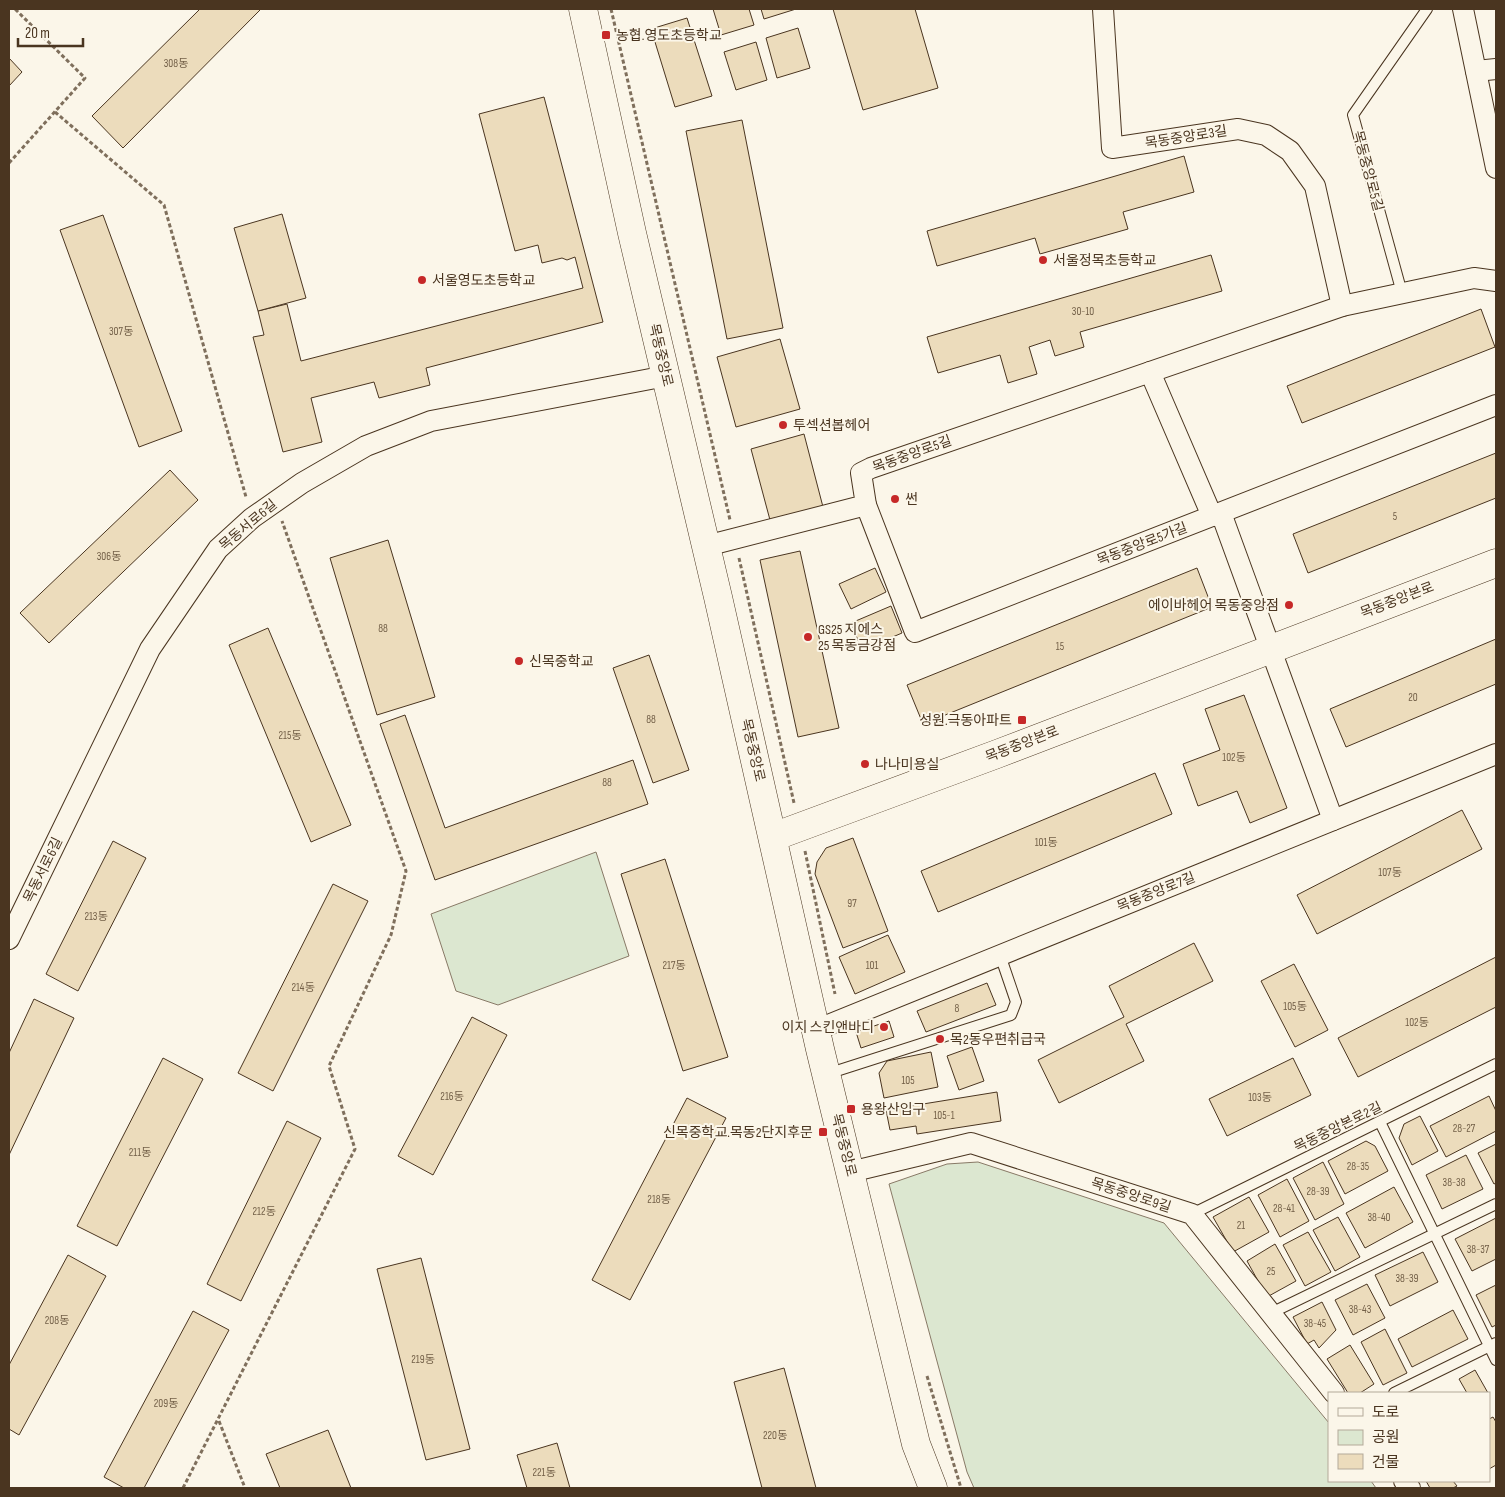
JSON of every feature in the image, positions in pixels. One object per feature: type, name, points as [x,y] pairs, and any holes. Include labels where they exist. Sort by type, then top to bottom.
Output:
[{"type":"main road","name":"목동중앙로","points":[[583,9],[632,233],[772,837],[828,1025],[826,1074],[916,1444],[933,1488]]},
{"type":"main road","name":"목동중앙본로","points":[[772,837],[1496,563]]},
{"type":"street","name":"목동중앙로3길","points":[[1103,9],[1112,148],[1238,129],[1266,135],[1274,140],[1290,151],[1315,186],[1342,306]]},
{"type":"street","points":[[1463,9],[1496,168]]},
{"type":"street","points":[[1476,71],[1496,69]]},
{"type":"street","name":"목동중앙로5길","points":[[866,505],[861,473],[871,468],[1342,306],[1474,278],[1496,282]]},
{"type":"street","points":[[1150,372],[1217,514],[1270,649],[1333,820]]},
{"type":"street","name":"목동서로6길","points":[[9,939],[150,649],[218,549],[252,518],[302,483],[366,446],[431,421],[666,376]]},
{"type":"street","name":"목동중앙로5가길","points":[[866,505],[915,632],[1496,406]]},
{"type":"street","points":[[706,546],[866,505]]},
{"type":"street","name":"목동중앙로7길","points":[[828,1025],[1496,754]]},
{"type":"street","name":"목동중앙로9길","points":[[850,1172],[971,1143],[1192,1214]]},
{"type":"street","points":[[1192,1214],[1333,1392]]},
{"type":"lane","name":"목동중앙로5길","points":[[1402,293],[1353,115],[1427,9]]},
{"type":"lane","points":[[826,1074],[1011,1015],[1016,1002],[1000,955]]},
{"type":"lane","name":"목동중앙본로2길","points":[[1192,1214],[1496,1064]]},
{"type":"lane","points":[[1380,1122],[1435,1234],[1493,1344],[1496,1360]]},
{"type":"lane","points":[[1271,1314],[1496,1204]]},
{"type":"lane","points":[[1396,1392],[1493,1344]]},
{"type":"path","points":[[9,163],[85,78],[15,9]]},
{"type":"path","points":[[611,9],[799,827],[828,1025]]},
{"type":"path","points":[[55,112],[164,205],[252,518]]},
{"type":"path","points":[[183,1488],[355,1149],[329,1066],[391,936],[406,871],[275,502]]},
{"type":"path","points":[[927,1375],[961,1488]]},
{"type":"path","points":[[218,1420],[245,1488]]},
{"type":"green space","points":[[596,852],[629,956],[498,1005],[456,991],[431,914]]},
{"type":"green space","points":[[978,1162],[1164,1223],[1328,1422],[1328,1482],[1372,1482],[1376,1488],[974,1488],[967,1472],[889,1184],[947,1164]]},
{"type":"building","points":[[200,9],[260,10],[123,148],[92,116]]},
{"type":"building","points":[[713,9],[749,9],[754,25],[721,35]]},
{"type":"building","points":[[761,9],[796,9],[764,19]]},
{"type":"building","points":[[833,9],[915,9],[938,88],[863,110]]},
{"type":"building","points":[[687,18],[712,96],[675,107],[651,29]]},
{"type":"building","points":[[798,28],[810,68],[777,78],[766,38]]},
{"type":"building","points":[[756,42],[767,80],[736,90],[724,52]]},
{"type":"building","points":[[9,58],[22,72],[9,86]]},
{"type":"building","points":[[544,97],[603,322],[426,368],[430,385],[379,398],[374,382],[311,398],[322,442],[283,452],[253,337],[264,335],[258,311],[287,304],[301,361],[583,288],[575,257],[567,260],[562,258],[542,263],[538,245],[515,251],[479,114]]},
{"type":"building","points":[[742,120],[783,328],[727,339],[686,131]]},
{"type":"building","points":[[1184,156],[1194,192],[1123,212],[1128,229],[1040,254],[1035,238],[937,266],[927,231]]},
{"type":"building","points":[[282,214],[306,298],[258,311],[234,228]]},
{"type":"building","points":[[103,215],[182,431],[139,447],[60,230]]},
{"type":"building","points":[[1211,255],[1222,291],[1080,332],[1084,347],[1055,356],[1050,340],[1029,347],[1037,374],[1008,383],[1000,355],[938,373],[927,337]]},
{"type":"building","points":[[1481,309],[1495,347],[1302,423],[1287,386]]},
{"type":"building","points":[[780,339],[800,409],[736,427],[717,357]]},
{"type":"building","points":[[804,434],[823,507],[770,520],[751,449]]},
{"type":"building","points":[[1496,453],[1496,498],[1308,573],[1293,534]]},
{"type":"building","points":[[170,470],[198,500],[49,643],[20,613]]},
{"type":"building","points":[[388,540],[435,697],[377,715],[330,558]]},
{"type":"building","points":[[800,551],[839,728],[798,737],[760,560]]},
{"type":"building","points":[[875,568],[886,592],[851,609],[839,584]]},
{"type":"building","points":[[1197,568],[1212,607],[923,724],[907,685]]},
{"type":"building","points":[[891,606],[902,633],[862,650],[851,623]]},
{"type":"building","points":[[268,628],[351,825],[311,842],[229,645]]},
{"type":"building","points":[[1496,639],[1496,684],[1346,747],[1330,709]]},
{"type":"building","points":[[649,655],[689,770],[653,783],[613,668]]},
{"type":"building","points":[[1244,695],[1287,808],[1250,823],[1237,791],[1198,806],[1183,764],[1220,750],[1205,709]]},
{"type":"building","points":[[405,715],[445,828],[633,760],[648,804],[435,880],[380,724]]},
{"type":"building","points":[[1155,773],[1172,814],[938,912],[921,871]]},
{"type":"building","points":[[1462,810],[1482,849],[1317,934],[1297,895]]},
{"type":"building","points":[[853,838],[888,931],[843,948],[815,874],[817,862],[826,848]]},
{"type":"building","points":[[113,841],[146,858],[78,991],[46,974]]},
{"type":"building","points":[[665,859],[728,1057],[683,1071],[621,874]]},
{"type":"building","points":[[333,884],[368,901],[273,1091],[238,1073]]},
{"type":"building","points":[[888,935],[905,972],[855,994],[839,957]]},
{"type":"building","points":[[1194,943],[1213,981],[1126,1024],[1144,1061],[1059,1103],[1038,1060],[1124,1017],[1109,986]]},
{"type":"building","points":[[1496,957],[1496,1007],[1358,1077],[1338,1038]]},
{"type":"building","points":[[1294,964],[1328,1030],[1295,1047],[1261,981]]},
{"type":"building","points":[[987,983],[996,1005],[926,1032],[917,1011]]},
{"type":"building","points":[[34,999],[74,1018],[9,1155],[9,1053]]},
{"type":"building","points":[[472,1017],[507,1035],[433,1175],[398,1156]]},
{"type":"building","points":[[889,1021],[894,1037],[861,1048],[856,1032]]},
{"type":"building","points":[[972,1047],[984,1081],[959,1090],[947,1056]]},
{"type":"building","points":[[931,1052],[938,1087],[884,1098],[879,1073],[887,1061]]},
{"type":"building","points":[[163,1058],[203,1079],[117,1246],[77,1226]]},
{"type":"building","points":[[1293,1058],[1311,1095],[1227,1136],[1209,1099]]},
{"type":"building","points":[[997,1092],[1001,1121],[917,1134],[916,1126],[890,1130],[886,1110]]},
{"type":"building","points":[[1489,1096],[1496,1111],[1496,1131],[1446,1157],[1430,1126]]},
{"type":"building","points":[[687,1098],[726,1118],[630,1300],[592,1280]]},
{"type":"building","points":[[1420,1116],[1438,1151],[1412,1165],[1399,1138],[1404,1124]]},
{"type":"building","points":[[287,1121],[321,1138],[241,1301],[207,1284]]},
{"type":"building","points":[[1366,1141],[1375,1146],[1388,1171],[1345,1194],[1328,1161]]},
{"type":"building","points":[[1496,1144],[1496,1183],[1494,1184],[1478,1153]]},
{"type":"building","points":[[1466,1155],[1483,1189],[1442,1209],[1426,1175]]},
{"type":"building","points":[[1323,1162],[1344,1204],[1315,1220],[1293,1178]]},
{"type":"building","points":[[1287,1179],[1309,1221],[1280,1237],[1258,1195]]},
{"type":"building","points":[[1394,1187],[1413,1222],[1365,1248],[1346,1213]]},
{"type":"building","points":[[1249,1197],[1269,1232],[1233,1252],[1213,1217]]},
{"type":"building","points":[[1338,1217],[1360,1257],[1335,1271],[1313,1230]]},
{"type":"building","points":[[1496,1218],[1496,1259],[1472,1271],[1455,1239]]},
{"type":"building","points":[[1308,1232],[1331,1272],[1305,1286],[1283,1245]]},
{"type":"building","points":[[1275,1244],[1296,1281],[1267,1297],[1247,1261]]},
{"type":"building","points":[[1423,1252],[1438,1282],[1390,1306],[1375,1275]]},
{"type":"building","points":[[68,1255],[106,1276],[19,1435],[9,1429],[9,1365]]},
{"type":"building","points":[[421,1258],[470,1449],[426,1460],[377,1269]]},
{"type":"building","points":[[1367,1284],[1385,1318],[1353,1335],[1335,1300]]},
{"type":"building","points":[[1496,1285],[1496,1325],[1492,1327],[1476,1295]]},
{"type":"building","points":[[1322,1302],[1336,1330],[1319,1348],[1314,1340],[1307,1344],[1293,1317]]},
{"type":"building","points":[[1453,1310],[1468,1339],[1412,1367],[1398,1339]]},
{"type":"building","points":[[193,1311],[229,1330],[144,1488],[124,1488],[104,1477]]},
{"type":"building","points":[[1385,1329],[1407,1373],[1383,1385],[1361,1342]]},
{"type":"building","points":[[1350,1345],[1374,1384],[1362,1392],[1347,1392],[1327,1359]]},
{"type":"building","points":[[784,1368],[816,1488],[762,1488],[734,1382]]},
{"type":"building","points":[[1475,1370],[1487,1392],[1466,1392],[1459,1379]]},
{"type":"building","points":[[1493,1417],[1496,1422],[1496,1465],[1490,1468],[1490,1418]]},
{"type":"building","points":[[328,1430],[351,1488],[280,1488],[266,1454]]},
{"type":"building","points":[[557,1443],[570,1488],[527,1488],[517,1455]]},
{"type":"building","points":[[1427,1482],[1454,1482],[1457,1486],[1453,1488],[1430,1488]]},
{"type":"place","name":"농협.영도초등학교","points":[[606,35]]},
{"type":"place","name":"서울정목초등학교","points":[[1043,260]]},
{"type":"place","name":"서울영도초등학교","points":[[422,280]]},
{"type":"place","name":"투섹션봅헤어","points":[[783,425]]},
{"type":"place","name":"썬","points":[[895,499]]},
{"type":"place","name":"에이바헤어 목동중앙점","points":[[1289,605]]},
{"type":"place","name":"GS25 지에스 25 목동금강점","points":[[808,637]]},
{"type":"place","name":"신목중학교","points":[[519,661]]},
{"type":"place","name":"성원.극동아파트","points":[[1022,720]]},
{"type":"place","name":"나나미용실","points":[[865,764]]},
{"type":"place","name":"이지 스킨앤바디","points":[[884,1027]]},
{"type":"place","name":"목2동우편취급국","points":[[940,1039]]},
{"type":"place","name":"용왕산입구","points":[[851,1109]]},
{"type":"place","name":"신목중학교.목동2단지후문","points":[[823,1132]]}]
